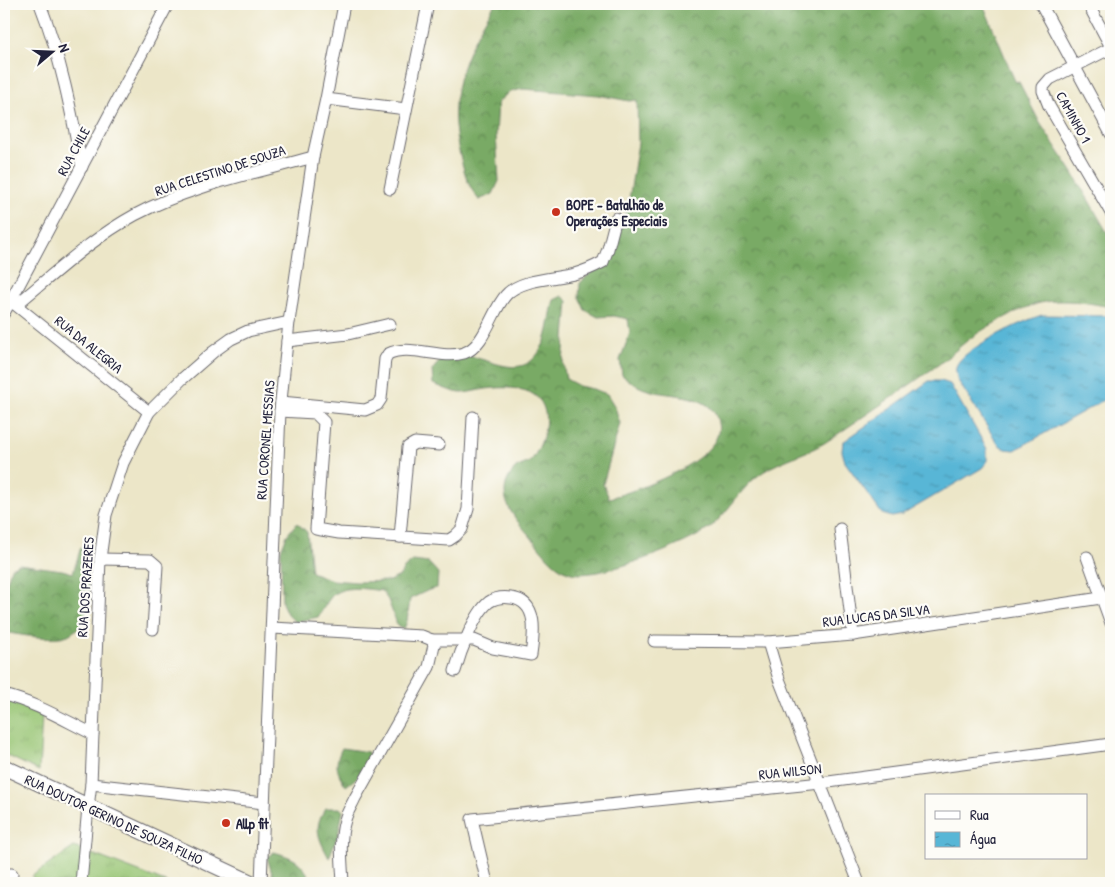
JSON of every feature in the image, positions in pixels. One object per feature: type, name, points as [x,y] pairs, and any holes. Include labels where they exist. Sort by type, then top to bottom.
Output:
[{"type":"main road","name":"RUA DOUTOR GERINO DE SOUZA FILHO","points":[[4,767],[252,883]]},
{"type":"street","points":[[40,4],[54,39],[82,167]]},
{"type":"street","name":"RUA CHILE","points":[[4,313],[13,303],[168,4]]},
{"type":"street","name":"RUA CORONEL MESSIAS","points":[[261,883],[281,406],[287,340],[313,156],[344,4]]},
{"type":"street","points":[[390,189],[428,4]]},
{"type":"street","points":[[1041,4],[1111,134]]},
{"type":"street","points":[[1074,66],[1111,48],[1088,4]]},
{"type":"street","name":"CAMINHO 1","points":[[1074,66],[1050,79],[1043,86],[1043,91],[1049,106],[1111,213]]},
{"type":"street","points":[[326,99],[406,109]]},
{"type":"street","name":"RUA CELESTINO DE SOUZA","points":[[13,303],[86,246],[136,215],[196,191],[313,156]]},
{"type":"street","points":[[281,406],[336,407],[365,410],[377,405],[383,392],[385,359],[388,354],[400,350],[455,354],[465,352],[474,346],[505,295],[517,285],[576,274],[603,262],[616,218]]},
{"type":"street","name":"RUA DA ALEGRIA","points":[[13,303],[150,412]]},
{"type":"street","name":"RUA DOS PRAZERES","points":[[81,883],[91,784],[100,559],[106,515],[116,483],[132,444],[150,412],[182,378],[231,339],[248,331],[289,322]]},
{"type":"street","points":[[287,340],[348,334],[390,324]]},
{"type":"street","points":[[281,406],[314,413],[324,422]]},
{"type":"street","points":[[336,407],[324,422],[316,529],[339,533],[448,540],[462,530],[468,509],[473,417]]},
{"type":"street","points":[[400,537],[408,447],[414,443],[439,444]]},
{"type":"street","points":[[840,529],[853,636]]},
{"type":"street","points":[[1087,558],[1111,623]]},
{"type":"street","points":[[100,559],[150,560],[157,566],[153,629]]},
{"type":"street","points":[[272,628],[422,636],[432,640],[466,640],[474,640],[493,648],[531,655],[534,636],[533,622],[528,607],[517,599],[502,597],[489,602],[466,640],[455,671]]},
{"type":"street","name":"RUA LUCAS DA SILVA","points":[[654,641],[768,642],[853,636],[1101,598]]},
{"type":"street","points":[[342,883],[342,840],[346,818],[355,798],[429,667],[434,645],[432,640]]},
{"type":"street","points":[[768,642],[780,679],[858,883]]},
{"type":"street","points":[[4,695],[37,706],[93,734]]},
{"type":"street","name":"RUA WILSON","points":[[487,883],[472,819],[821,783],[1111,744]]},
{"type":"street","points":[[91,784],[264,803]]},
{"type":"green space","points":[[495,4],[983,4],[1015,81],[1019,82],[1040,123],[1073,173],[1111,239],[1111,307],[1058,301],[1040,303],[1013,314],[975,335],[938,365],[824,443],[763,472],[749,484],[711,527],[700,534],[663,552],[618,567],[580,574],[568,572],[557,566],[547,557],[517,521],[505,496],[508,479],[514,470],[531,460],[541,442],[546,424],[543,406],[531,393],[519,389],[492,388],[461,393],[433,384],[432,370],[440,361],[457,356],[510,366],[522,365],[533,359],[543,345],[547,335],[554,300],[562,296],[568,301],[563,363],[566,379],[579,386],[607,394],[615,407],[620,423],[603,484],[609,498],[658,481],[695,461],[709,449],[717,436],[718,423],[713,411],[700,401],[644,389],[622,375],[620,360],[630,333],[628,319],[614,316],[598,317],[585,310],[579,297],[580,283],[611,254],[621,228],[629,200],[638,143],[637,100],[629,101],[598,95],[523,89],[509,92],[498,102],[496,135],[499,181],[493,194],[479,200],[475,195],[464,170],[456,137],[456,97],[466,59]]},
{"type":"green space","points":[[297,523],[307,532],[311,572],[332,580],[357,582],[389,581],[400,576],[404,568],[413,561],[429,563],[438,573],[437,588],[410,599],[404,629],[398,627],[388,600],[382,591],[362,589],[342,590],[329,599],[318,617],[295,622],[287,614],[282,603],[281,550],[287,535]]},
{"type":"green space","points":[[81,547],[89,553],[90,569],[87,580],[91,596],[85,625],[62,637],[36,637],[4,632],[4,592],[11,568],[19,564],[73,573]]},
{"type":"green space","points":[[4,699],[29,708],[42,716],[39,771],[4,754]]},
{"type":"green space","points":[[342,748],[368,752],[365,768],[359,776],[346,786],[337,767]]},
{"type":"green space","points":[[326,808],[340,808],[343,811],[338,835],[329,858],[318,833],[319,821]]},
{"type":"green space","points":[[74,847],[168,883],[35,883],[32,876]]},
{"type":"green space","points":[[274,852],[298,862],[313,883],[282,883],[273,877],[267,857]]},
{"type":"water","points":[[1042,315],[1111,316],[1111,396],[1015,450],[1005,449],[998,444],[957,379],[956,367],[960,360],[980,344],[1008,329]]},
{"type":"water","points":[[929,381],[941,381],[950,384],[987,449],[987,462],[982,468],[902,515],[892,517],[882,514],[845,462],[842,451],[843,442]]},
{"type":"place","name":"BOPE - Batalhão de Operações Especiais","points":[[556,212]]},
{"type":"place","name":"Allp fit","points":[[226,823]]}]
